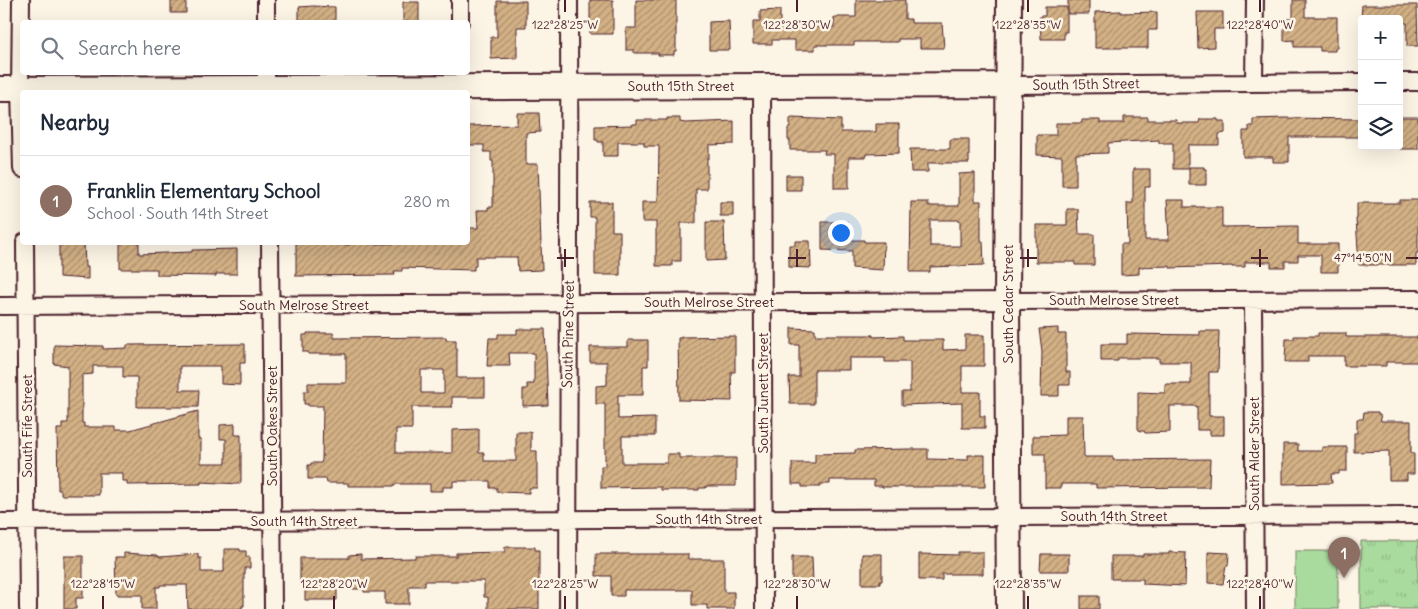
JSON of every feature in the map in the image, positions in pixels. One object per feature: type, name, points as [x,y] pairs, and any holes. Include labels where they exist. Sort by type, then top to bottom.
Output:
[{"type":"street","points":[[20,156],[10,89],[21,0]]},
{"type":"street","points":[[266,0],[266,20]]},
{"type":"street","points":[[460,0],[460,20]]},
{"type":"street","name":"South Pine Street","points":[[568,609],[569,0]]},
{"type":"street","name":"South Cedar Street","points":[[1009,0],[1009,609]]},
{"type":"street","points":[[1254,82],[1255,0]]},
{"type":"street","name":"South 15th Street","points":[[10,89],[461,80],[569,86],[1358,82]]},
{"type":"street","points":[[1403,82],[1418,82]]},
{"type":"street","name":"South Junett Street","points":[[762,86],[762,518],[764,609]]},
{"type":"street","name":"South Fife Street","points":[[24,245],[28,609]]},
{"type":"street","name":"South Oakes Street","points":[[270,245],[273,609]]},
{"type":"street","name":"South Melrose Street","points":[[0,306],[1418,299]]},
{"type":"street","name":"South Alder Street","points":[[1253,300],[1255,609]]},
{"type":"street","name":"South 14th Street","points":[[0,522],[1418,515]]},
{"type":"green space","points":[[1361,541],[1418,541],[1418,609],[1361,609]]},
{"type":"green space","points":[[1295,551],[1338,551],[1338,609],[1295,609]]},
{"type":"building","points":[[590,0],[613,0],[613,34],[590,34]]},
{"type":"building","points":[[636,0],[676,0],[676,51],[674,51],[674,55],[634,53],[634,50],[626,50],[626,28],[636,28]]},
{"type":"building","points":[[856,0],[905,0],[905,19],[911,19],[911,23],[942,23],[944,48],[920,48],[920,39],[898,39],[898,42],[854,42],[854,45],[815,45],[815,50],[795,50],[795,40],[772,40],[772,44],[753,44],[753,21],[760,21],[760,11],[780,10],[780,27],[834,27],[834,17],[856,17]]},
{"type":"building","points":[[1068,0],[1089,0],[1089,14],[1068,14]]},
{"type":"building","points":[[1293,0],[1305,0],[1305,17],[1337,17],[1337,48],[1335,48],[1335,51],[1320,51],[1320,47],[1294,47],[1294,40],[1284,41],[1284,28],[1287,28],[1287,19],[1293,19]]},
{"type":"building","points":[[171,1],[186,1],[186,13],[171,13]]},
{"type":"building","points":[[497,1],[526,1],[526,27],[517,27],[517,58],[491,59],[491,37],[497,37]]},
{"type":"building","points":[[403,2],[419,2],[419,20],[403,20]]},
{"type":"building","points":[[1362,5],[1417,5],[1418,46],[1407,46],[1407,23],[1403,23],[1403,15],[1361,15]]},
{"type":"building","points":[[299,7],[335,7],[335,20],[299,20]]},
{"type":"building","points":[[1045,7],[1067,7],[1067,32],[1064,32],[1064,39],[1041,39],[1040,16],[1045,16]]},
{"type":"building","points":[[1121,11],[1121,13],[1157,12],[1157,30],[1148,30],[1148,48],[1095,48],[1095,12]]},
{"type":"building","points":[[1197,12],[1223,12],[1223,29],[1214,29],[1214,47],[1198,48]]},
{"type":"building","points":[[729,21],[730,50],[709,50],[709,22]]},
{"type":"building","points":[[517,113],[539,113],[540,132],[526,133],[526,164],[538,164],[542,270],[518,271],[517,257],[476,257],[474,270],[402,268],[402,271],[394,271],[395,275],[296,276],[296,245],[470,245],[470,228],[478,228],[477,210],[488,210],[488,207],[493,207],[493,161],[491,161],[491,152],[484,152],[484,145],[470,145],[470,126],[517,125]]},
{"type":"building","points":[[1124,117],[1148,117],[1148,120],[1176,120],[1177,123],[1199,123],[1200,119],[1218,119],[1218,121],[1225,121],[1225,133],[1219,134],[1219,145],[1188,145],[1188,169],[1173,169],[1173,143],[1159,143],[1159,140],[1108,143],[1108,153],[1076,154],[1076,186],[1062,186],[1062,156],[1037,155],[1037,135],[1056,135],[1056,123],[1082,123],[1082,120],[1100,120],[1100,123],[1124,123]]},
{"type":"building","points":[[1403,117],[1418,117],[1418,149],[1403,149]]},
{"type":"building","points":[[667,118],[680,118],[680,122],[685,123],[734,121],[734,144],[709,145],[707,189],[696,189],[696,223],[681,223],[681,261],[672,261],[672,266],[656,266],[656,222],[642,222],[642,202],[658,202],[659,146],[644,146],[644,142],[618,142],[618,156],[603,156],[603,142],[595,140],[595,126],[633,125],[637,124],[637,120],[667,120]]},
{"type":"building","points":[[790,119],[841,120],[841,132],[876,132],[876,124],[899,124],[899,153],[866,154],[866,157],[849,157],[849,188],[834,188],[834,154],[824,154],[825,150],[790,150],[788,128],[790,128]]},
{"type":"building","points":[[1253,119],[1358,119],[1358,137],[1289,137],[1289,162],[1273,162],[1273,157],[1243,157],[1243,131],[1249,131],[1249,126],[1253,126]]},
{"type":"building","points":[[950,139],[969,139],[969,163],[928,163],[928,172],[911,172],[910,149],[950,149]]},
{"type":"building","points":[[1189,167],[1204,167],[1206,169],[1206,185],[1189,185]]},
{"type":"building","points":[[1133,169],[1150,169],[1150,187],[1145,187],[1145,240],[1169,240],[1167,200],[1184,200],[1184,207],[1222,207],[1222,227],[1298,226],[1298,244],[1338,244],[1338,272],[1321,272],[1321,255],[1298,255],[1298,261],[1285,261],[1285,267],[1271,267],[1271,262],[1245,262],[1245,267],[1139,267],[1139,274],[1121,275],[1121,244],[1128,244],[1127,203],[1133,203]]},
{"type":"building","points":[[975,173],[975,201],[981,201],[981,241],[983,241],[984,265],[930,267],[930,272],[910,272],[911,202],[928,202],[928,206],[959,206],[959,174]],"holes":[[[930,220],[960,220],[960,246],[930,246]]]},
{"type":"building","points":[[786,175],[801,175],[801,190],[786,190]]},
{"type":"building","points":[[1400,200],[1418,200],[1418,253],[1416,253],[1416,265],[1359,265],[1356,219],[1357,203],[1400,203]]},
{"type":"building","points":[[590,202],[612,202],[612,231],[620,231],[620,275],[595,275],[595,217],[590,217]]},
{"type":"building","points":[[720,202],[733,202],[733,216],[720,216]]},
{"type":"building","points":[[1067,209],[1078,209],[1079,234],[1094,234],[1094,265],[1075,265],[1075,262],[1036,262],[1036,225],[1067,225]]},
{"type":"building","points":[[706,222],[724,222],[725,260],[706,261]]},
{"type":"building","points":[[822,222],[848,222],[848,240],[884,242],[883,270],[852,268],[852,251],[822,250]]},
{"type":"building","points":[[795,241],[810,241],[811,268],[789,267],[789,245],[795,245]]},
{"type":"building","points":[[59,245],[84,245],[85,267],[88,267],[88,279],[59,277]]},
{"type":"building","points":[[120,245],[139,245],[139,254],[237,249],[237,274],[216,274],[216,276],[157,275],[157,269],[120,269]]},
{"type":"building","points":[[791,328],[815,329],[815,335],[903,336],[903,340],[943,340],[943,350],[965,349],[965,335],[984,335],[984,366],[962,366],[962,392],[980,392],[980,416],[985,416],[985,428],[962,428],[962,403],[902,405],[902,392],[910,392],[910,362],[885,362],[885,358],[849,358],[849,370],[814,370],[814,404],[790,404],[789,377],[799,377],[799,345],[791,345]]},
{"type":"building","points":[[1058,328],[1058,334],[1066,334],[1066,372],[1070,372],[1070,385],[1059,385],[1059,396],[1041,396],[1042,351],[1039,329]]},
{"type":"building","points":[[517,329],[545,329],[548,405],[523,406],[523,389],[527,389],[527,384],[534,384],[534,353],[509,353],[510,366],[487,366],[489,338],[498,338],[498,334],[517,334]]},
{"type":"building","points":[[1200,331],[1219,331],[1218,372],[1209,372],[1209,416],[1224,416],[1224,435],[1210,435],[1210,430],[1197,430],[1197,406],[1170,406],[1170,432],[1145,433],[1140,431],[1138,429],[1138,392],[1165,393],[1165,384],[1191,384],[1191,362],[1159,362],[1159,358],[1118,358],[1118,361],[1101,361],[1101,344],[1127,344],[1127,334],[1200,335]]},
{"type":"building","points":[[307,333],[334,333],[334,338],[446,337],[446,340],[456,340],[457,378],[485,378],[485,397],[452,397],[452,407],[412,407],[412,429],[396,429],[396,453],[452,453],[452,430],[479,429],[479,453],[484,453],[484,461],[516,461],[516,432],[531,432],[531,451],[537,451],[537,488],[529,488],[529,493],[497,492],[497,488],[490,488],[490,481],[453,481],[453,487],[443,487],[443,491],[430,491],[430,484],[348,486],[348,483],[327,483],[326,479],[308,479],[308,465],[311,465],[311,463],[321,463],[322,460],[323,406],[308,406],[308,404],[304,404],[304,391],[308,391],[308,383],[346,383],[346,354],[308,354],[308,352],[303,352],[303,335],[307,335]],"holes":[[[421,370],[444,370],[444,393],[421,393]]]},
{"type":"building","points":[[1318,333],[1346,333],[1346,337],[1418,337],[1418,362],[1386,362],[1386,366],[1344,366],[1344,356],[1308,356],[1308,362],[1285,362],[1286,339],[1294,339],[1294,336],[1318,336]]},
{"type":"building","points":[[735,336],[735,372],[731,372],[732,401],[679,400],[678,338]]},
{"type":"building","points":[[628,340],[648,340],[648,366],[643,366],[643,395],[618,395],[618,419],[655,418],[655,436],[622,436],[622,463],[667,463],[667,454],[679,454],[679,458],[736,458],[736,486],[706,486],[706,488],[699,488],[699,490],[661,490],[661,487],[601,488],[601,466],[605,466],[605,404],[596,404],[596,386],[607,385],[607,362],[590,362],[590,347],[628,347]]},
{"type":"building","points":[[245,344],[245,363],[240,363],[240,385],[221,384],[221,366],[180,366],[180,390],[199,390],[198,407],[137,407],[137,377],[123,377],[123,366],[93,366],[93,374],[82,375],[82,423],[84,423],[84,427],[116,427],[116,430],[130,430],[198,411],[198,439],[201,439],[201,463],[226,463],[226,439],[220,439],[220,425],[235,424],[235,435],[241,435],[240,484],[201,482],[201,484],[127,485],[127,481],[122,481],[122,473],[99,473],[99,495],[61,495],[61,490],[58,490],[57,429],[62,429],[62,423],[68,423],[68,366],[54,364],[54,345],[103,346],[103,349],[127,348],[127,345]]},
{"type":"building","points":[[1364,412],[1378,412],[1381,421],[1411,421],[1411,453],[1414,453],[1414,474],[1407,474],[1407,480],[1389,480],[1389,451],[1354,452],[1354,433],[1357,433],[1357,419],[1363,419]]},
{"type":"building","points":[[1066,416],[1083,416],[1085,457],[1113,457],[1113,460],[1210,459],[1209,487],[1096,488],[1096,484],[1061,484],[1061,488],[1045,488],[1045,454],[1033,454],[1033,436],[1066,435]]},
{"type":"building","points":[[1283,444],[1298,444],[1298,451],[1322,451],[1322,447],[1347,447],[1347,471],[1331,474],[1332,483],[1283,484]]},
{"type":"building","points":[[928,449],[928,459],[968,460],[968,455],[985,455],[985,487],[882,487],[874,486],[874,480],[830,480],[830,484],[820,484],[820,487],[802,487],[802,484],[792,484],[792,463],[815,463],[815,454],[855,453],[855,450]]},
{"type":"building","points":[[505,547],[535,547],[535,550],[539,550],[539,609],[488,609],[488,597],[484,597],[484,581],[425,581],[425,586],[409,586],[409,604],[385,604],[385,592],[364,592],[364,589],[337,589],[337,600],[305,600],[305,585],[300,585],[300,558],[349,558],[349,555],[361,554],[361,559],[456,556],[456,553],[505,552]]},
{"type":"building","points":[[224,549],[240,549],[240,551],[246,551],[246,557],[250,557],[250,568],[245,568],[244,574],[244,606],[242,606],[242,609],[188,609],[187,585],[160,585],[160,587],[156,587],[156,609],[142,609],[142,595],[116,595],[115,557],[124,557],[124,553],[157,555],[160,557],[198,554],[198,558],[201,558],[201,572],[224,572]]},
{"type":"building","points":[[958,552],[983,552],[983,574],[942,574],[942,580],[919,580],[919,554],[958,555]]},
{"type":"building","points":[[1169,552],[1186,553],[1185,586],[1143,584],[1143,579],[1111,579],[1111,556],[1143,556],[1143,554],[1169,554]]},
{"type":"building","points":[[1208,552],[1229,553],[1223,584],[1208,583]]},
{"type":"building","points":[[596,554],[688,554],[688,559],[724,559],[724,592],[734,592],[734,609],[707,609],[707,605],[692,605],[692,590],[624,590],[624,596],[611,596],[611,576],[596,576]]},
{"type":"building","points":[[862,554],[882,554],[882,581],[880,581],[880,584],[862,584]]},
{"type":"building","points":[[1041,554],[1069,554],[1069,571],[1040,571]]},
{"type":"building","points":[[64,556],[83,556],[83,598],[76,598],[76,609],[64,609]]},
{"type":"building","points":[[792,557],[812,557],[813,583],[792,583]]},
{"type":"building","points":[[1081,596],[1099,596],[1099,609],[1081,609]]},
{"type":"place","name":"Franklin Elementary School","points":[[1344,578]]}]
